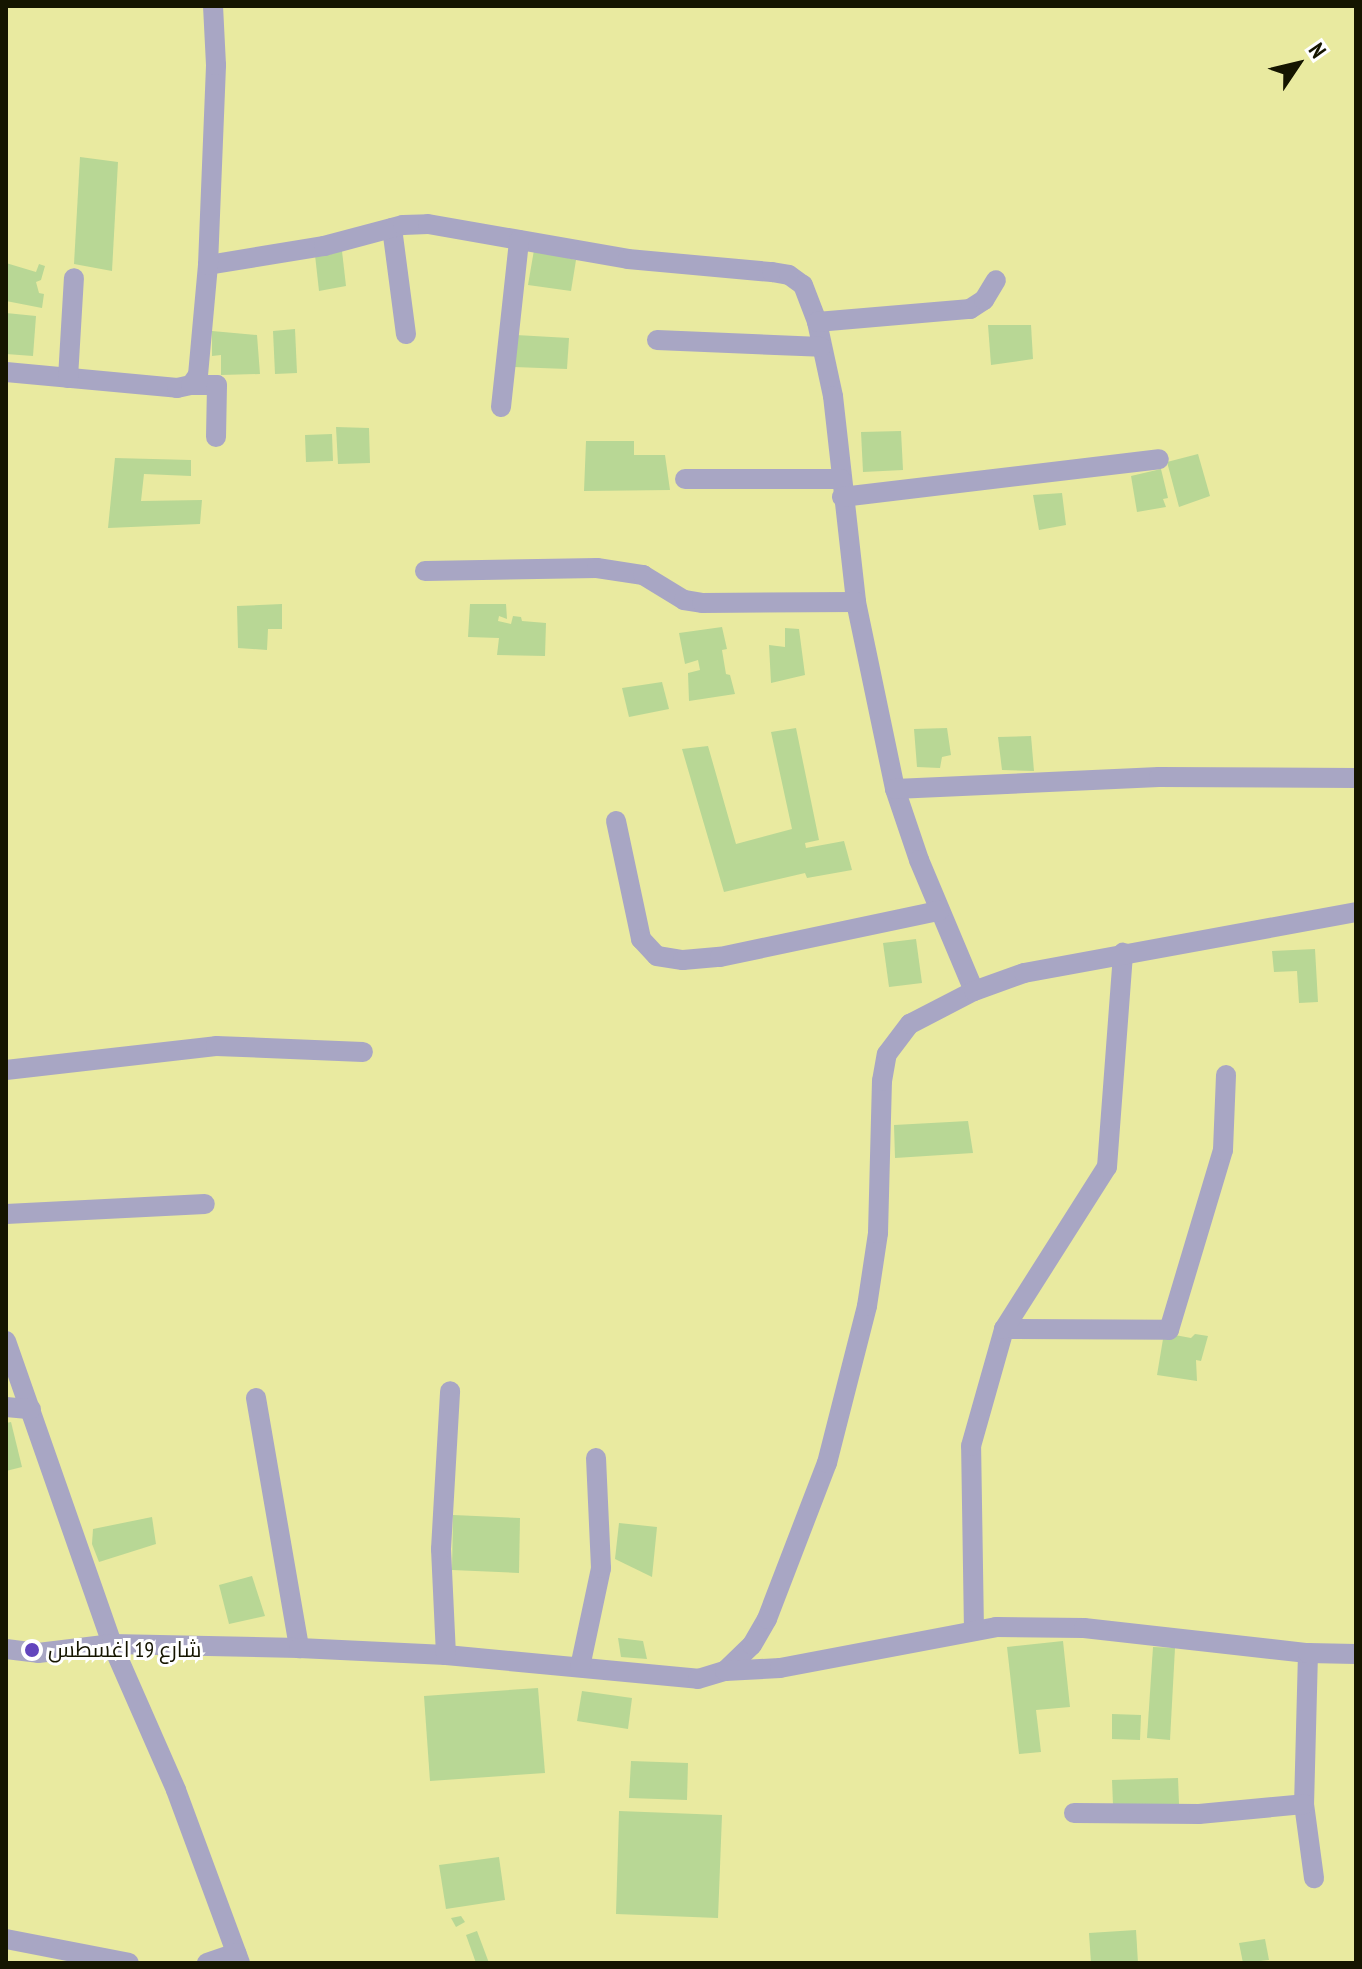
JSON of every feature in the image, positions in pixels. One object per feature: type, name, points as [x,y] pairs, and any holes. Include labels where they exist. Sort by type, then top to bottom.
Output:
[{"type":"street","points":[[191,385],[199,366],[208,265],[216,65],[213,6]]},
{"type":"street","points":[[208,265],[324,246],[392,228],[428,224],[628,259],[789,275],[803,285],[817,322],[833,396],[856,602],[895,789],[939,911],[974,991]]},
{"type":"street","points":[[392,228],[406,334]]},
{"type":"street","points":[[501,407],[519,240]]},
{"type":"street","points":[[68,378],[74,278]]},
{"type":"street","points":[[817,322],[970,309],[984,300],[996,280]]},
{"type":"street","points":[[657,340],[821,347]]},
{"type":"street","points":[[6,372],[177,388],[217,385],[216,437]]},
{"type":"street","points":[[685,479],[842,488],[1159,459]]},
{"type":"street","points":[[425,571],[611,569],[643,575],[684,600],[702,603],[856,602]]},
{"type":"street","points":[[895,789],[1159,777],[1356,778]]},
{"type":"street","points":[[616,821],[641,939],[657,956],[683,960],[720,957],[939,911]]},
{"type":"street","points":[[725,1671],[752,1645],[767,1619],[831,1449],[867,1306],[876,1248],[882,1081],[887,1054],[910,1024],[974,991],[1024,973],[1356,912]]},
{"type":"street","points":[[974,1631],[971,1446],[1004,1329],[1107,1167],[1123,953]]},
{"type":"street","points":[[6,1070],[216,1046],[363,1052]]},
{"type":"street","points":[[1004,1329],[1169,1330],[1223,1150],[1226,1075]]},
{"type":"street","points":[[6,1214],[205,1204]]},
{"type":"street","points":[[6,1341],[112,1644],[176,1790],[238,1958],[207,1963]]},
{"type":"street","points":[[446,1655],[441,1549],[450,1391]]},
{"type":"street","points":[[256,1398],[299,1648]]},
{"type":"street","points":[[6,1407],[31,1409]]},
{"type":"street","points":[[580,1667],[601,1568],[596,1458]]},
{"type":"street","points":[[6,1649],[38,1653],[112,1644],[299,1648],[446,1655],[698,1679],[725,1671],[780,1668],[996,1627],[1084,1628],[1308,1653],[1356,1654]]},
{"type":"street","points":[[1308,1653],[1304,1804],[1314,1878]]},
{"type":"street","points":[[1074,1813],[1199,1814],[1304,1804]]},
{"type":"street","points":[[6,1939],[129,1963]]},
{"type":"building","points":[[80,157],[118,162],[112,271],[74,264]]},
{"type":"building","points":[[534,250],[576,260],[571,291],[528,285]]},
{"type":"building","points":[[342,251],[346,286],[319,291],[315,255]]},
{"type":"building","points":[[6,263],[36,272],[39,264],[45,266],[41,280],[36,282],[39,293],[44,294],[42,308],[6,301]]},
{"type":"building","points":[[6,313],[36,316],[33,356],[6,354]]},
{"type":"building","points":[[988,325],[1031,325],[1033,359],[991,365]]},
{"type":"building","points":[[295,329],[297,373],[275,374],[273,331]]},
{"type":"building","points":[[212,331],[257,335],[260,374],[221,375],[221,355],[212,356]]},
{"type":"building","points":[[516,335],[569,338],[567,369],[514,367]]},
{"type":"building","points":[[336,427],[369,428],[370,463],[338,464]]},
{"type":"building","points":[[901,431],[903,470],[863,472],[861,432]]},
{"type":"building","points":[[332,434],[333,461],[306,462],[305,435]]},
{"type":"building","points":[[586,441],[634,441],[634,455],[665,455],[670,490],[584,491]]},
{"type":"building","points":[[1198,454],[1210,496],[1179,507],[1167,462]]},
{"type":"building","points":[[115,458],[191,460],[191,476],[144,474],[141,501],[202,500],[200,524],[108,528]]},
{"type":"building","points":[[1161,469],[1168,498],[1163,499],[1166,507],[1137,512],[1131,476]]},
{"type":"building","points":[[1062,493],[1066,525],[1039,530],[1033,495]]},
{"type":"building","points":[[282,604],[282,629],[268,629],[267,650],[238,648],[237,606]]},
{"type":"building","points":[[470,604],[506,604],[507,619],[499,616],[498,621],[511,624],[513,616],[521,617],[522,621],[546,623],[545,656],[497,655],[499,638],[468,637]]},
{"type":"building","points":[[722,627],[727,649],[722,650],[726,674],[730,675],[735,694],[689,701],[688,673],[700,670],[698,660],[685,664],[679,633]]},
{"type":"building","points":[[785,628],[799,629],[805,675],[771,683],[769,645],[785,647]]},
{"type":"building","points":[[662,682],[669,709],[629,717],[622,688]]},
{"type":"building","points":[[796,728],[819,840],[805,843],[806,848],[844,841],[852,870],[807,878],[805,873],[724,892],[682,749],[708,746],[736,844],[792,829],[771,732]]},
{"type":"building","points":[[947,728],[951,755],[942,757],[940,768],[917,767],[914,729]]},
{"type":"building","points":[[1031,736],[1034,771],[1002,770],[998,737]]},
{"type":"building","points":[[916,939],[922,983],[889,987],[883,943]]},
{"type":"building","points":[[1315,949],[1318,1002],[1299,1003],[1297,971],[1274,972],[1272,951]]},
{"type":"building","points":[[968,1121],[973,1153],[895,1158],[894,1125]]},
{"type":"building","points":[[1164,1333],[1191,1338],[1195,1334],[1208,1336],[1201,1361],[1196,1360],[1197,1381],[1157,1375]]},
{"type":"building","points":[[11,1422],[22,1467],[6,1471],[6,1423]]},
{"type":"building","points":[[453,1515],[520,1518],[519,1573],[452,1570]]},
{"type":"building","points":[[152,1517],[156,1544],[99,1562],[92,1544],[93,1529]]},
{"type":"building","points":[[619,1523],[657,1527],[652,1577],[615,1559]]},
{"type":"building","points":[[252,1576],[265,1616],[229,1624],[219,1585]]},
{"type":"building","points":[[618,1638],[643,1641],[647,1659],[621,1657]]},
{"type":"building","points":[[1063,1641],[1070,1707],[1036,1710],[1041,1752],[1019,1754],[1007,1647]]},
{"type":"building","points":[[1153,1647],[1175,1648],[1170,1740],[1147,1738]]},
{"type":"building","points":[[538,1688],[545,1773],[430,1781],[424,1696]]},
{"type":"building","points":[[582,1691],[632,1698],[628,1729],[577,1721]]},
{"type":"building","points":[[1112,1714],[1141,1715],[1140,1740],[1112,1739]]},
{"type":"building","points":[[631,1761],[688,1763],[687,1800],[629,1798]]},
{"type":"building","points":[[1178,1778],[1179,1804],[1113,1805],[1112,1780]]},
{"type":"building","points":[[619,1811],[722,1815],[718,1918],[616,1914]]},
{"type":"building","points":[[499,1857],[505,1900],[446,1909],[439,1865]]},
{"type":"building","points":[[461,1916],[465,1922],[456,1927],[451,1918]]},
{"type":"building","points":[[1136,1930],[1138,1963],[1091,1963],[1089,1933]]},
{"type":"building","points":[[477,1931],[489,1963],[476,1963],[466,1935]]},
{"type":"building","points":[[1265,1939],[1269,1960],[1243,1963],[1239,1943]]},
{"type":"place","name":"شارع 19 اغسطس","points":[[32,1650]]}]
